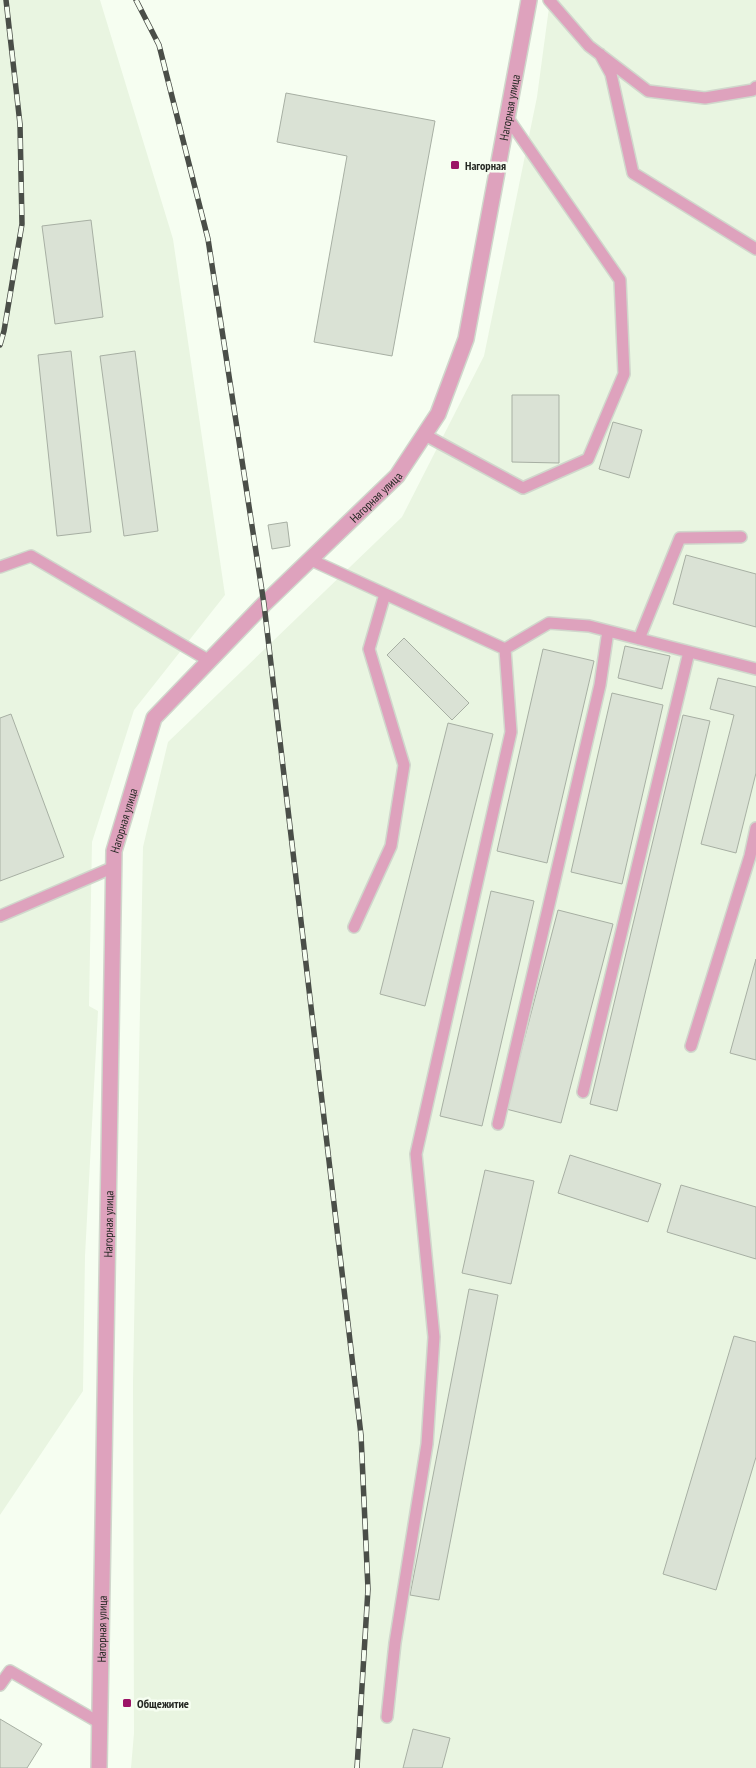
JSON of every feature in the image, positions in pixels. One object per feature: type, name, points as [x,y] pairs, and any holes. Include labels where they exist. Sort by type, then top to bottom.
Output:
[{"type":"street","name":"Нагорная улица","points":[[99,1768],[114,851],[154,718],[208,660],[309,559],[397,476],[438,414],[466,339],[529,0]]},
{"type":"lane","points":[[549,0],[589,46],[648,91],[705,98],[753,90],[756,87]]},
{"type":"lane","points":[[600,54],[611,74],[633,172],[756,249]]},
{"type":"lane","points":[[425,435],[523,488],[588,459],[624,374],[620,280],[507,117]]},
{"type":"lane","points":[[639,639],[680,538],[741,537]]},
{"type":"lane","points":[[0,567],[31,556],[208,660]]},
{"type":"lane","points":[[309,559],[504,649]]},
{"type":"lane","points":[[354,926],[391,846],[404,765],[369,649],[385,594]]},
{"type":"lane","points":[[504,649],[549,623],[589,626],[756,669]]},
{"type":"lane","points":[[498,1124],[600,685],[608,631]]},
{"type":"lane","points":[[387,1717],[395,1642],[427,1444],[434,1337],[416,1154],[511,732],[504,649]]},
{"type":"lane","points":[[583,1092],[689,652]]},
{"type":"lane","points":[[691,1046],[750,856],[756,828]]},
{"type":"lane","points":[[0,916],[114,867]]},
{"type":"lane","points":[[0,1685],[10,1671],[100,1724]]},
{"type":"shaded area","points":[[0,0],[100,0],[173,239],[225,595],[134,710],[92,842],[89,1006],[98,1011],[85,1256],[83,1391],[0,1515]]},
{"type":"shaded area","points":[[550,0],[756,0],[756,1768],[131,1768],[134,1733],[133,1382],[143,847],[168,742],[402,517],[484,356],[537,97]]},
{"type":"building","points":[[286,93],[435,121],[392,356],[314,342],[347,156],[277,142]]},
{"type":"building","points":[[91,220],[103,317],[55,324],[42,226]]},
{"type":"building","points":[[71,351],[91,532],[57,536],[38,355]]},
{"type":"building","points":[[135,351],[158,531],[124,536],[100,356]]},
{"type":"building","points":[[512,395],[559,395],[559,463],[512,462]]},
{"type":"building","points":[[613,422],[642,430],[629,478],[599,469]]},
{"type":"building","points":[[287,522],[290,546],[272,549],[268,525]]},
{"type":"building","points":[[686,555],[756,574],[756,627],[673,604]]},
{"type":"building","points":[[404,638],[469,703],[452,720],[387,655]]},
{"type":"building","points":[[625,646],[670,656],[662,689],[618,678]]},
{"type":"building","points":[[543,649],[594,661],[547,863],[497,851]]},
{"type":"building","points":[[718,678],[756,687],[756,773],[736,853],[701,844],[734,715],[710,709]]},
{"type":"building","points":[[612,693],[663,705],[622,884],[571,872]]},
{"type":"building","points":[[11,714],[64,857],[0,881],[0,718]]},
{"type":"building","points":[[683,715],[710,721],[617,1111],[590,1104]]},
{"type":"building","points":[[448,723],[493,734],[425,1006],[380,994]]},
{"type":"building","points":[[491,891],[534,901],[482,1126],[440,1116]]},
{"type":"building","points":[[558,910],[613,924],[561,1123],[506,1109]]},
{"type":"building","points":[[756,959],[756,1060],[730,1053]]},
{"type":"building","points":[[570,1155],[661,1184],[648,1222],[558,1193]]},
{"type":"building","points":[[485,1170],[534,1181],[511,1284],[462,1273]]},
{"type":"building","points":[[681,1185],[756,1207],[756,1259],[667,1232]]},
{"type":"building","points":[[469,1289],[498,1295],[439,1600],[410,1595]]},
{"type":"building","points":[[734,1336],[756,1342],[756,1457],[716,1590],[663,1574]]},
{"type":"building","points":[[0,1719],[42,1744],[27,1768],[0,1768]]},
{"type":"building","points":[[413,1729],[450,1738],[442,1768],[403,1768]]},
{"type":"railway","points":[[0,345],[22,224],[20,124],[6,0]]},
{"type":"railway","points":[[136,0],[159,45],[208,239],[264,604],[361,1435],[368,1589],[357,1768]]},
{"type":"place","name":"Нагорная","points":[[455,165]]},
{"type":"place","name":"Общежитие","points":[[127,1703]]}]
